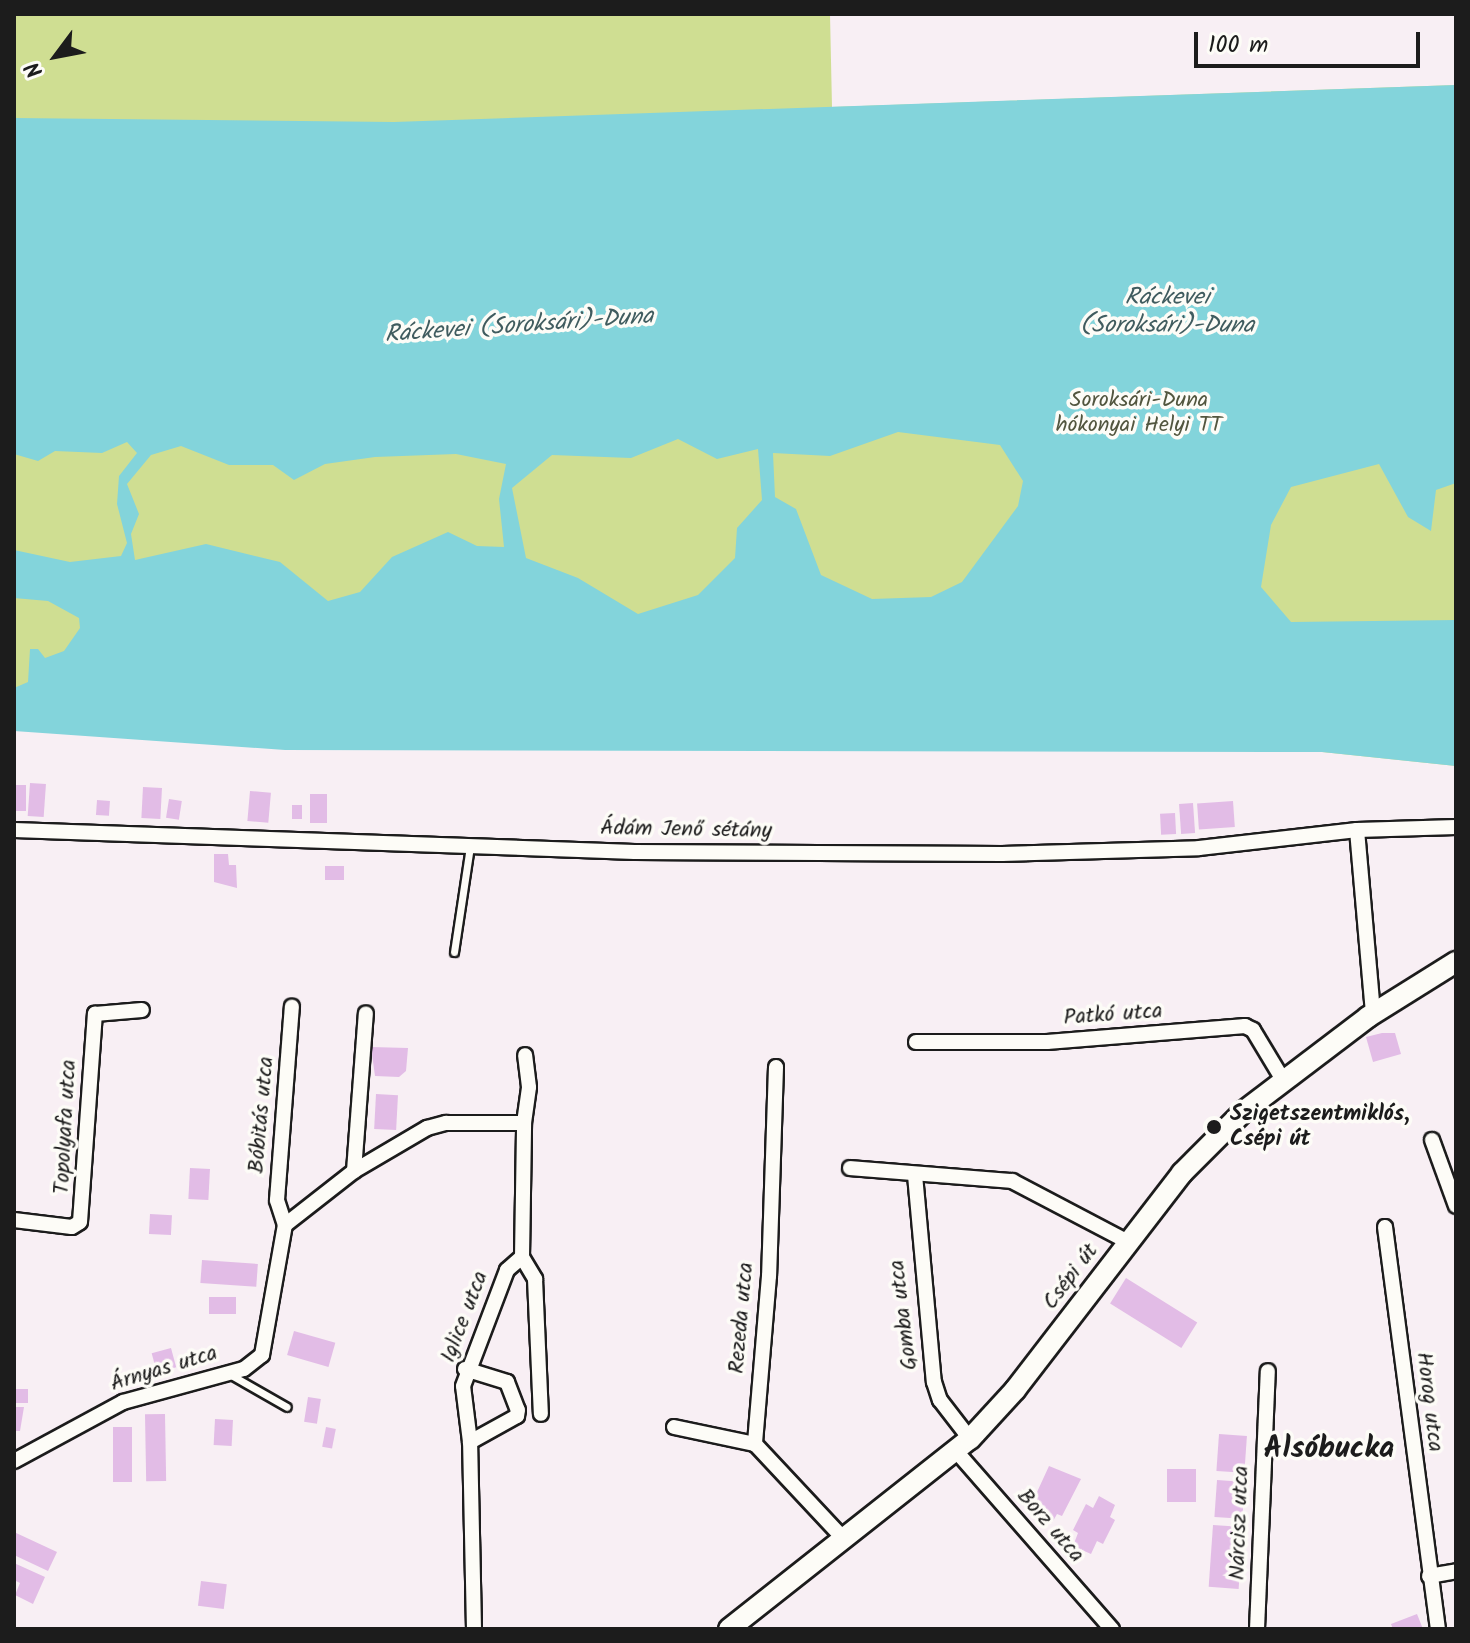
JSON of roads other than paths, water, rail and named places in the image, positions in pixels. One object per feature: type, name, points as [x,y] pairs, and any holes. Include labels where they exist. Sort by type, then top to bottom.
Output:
[{"type":"street","name":"Ádám Jenő sétány","points":[[14,830],[470,846],[1002,854],[1199,848],[1357,830],[1456,827]]},
{"type":"street","points":[[1357,830],[1373,1013]]},
{"type":"street","name":"Csépi út","points":[[729,1629],[842,1537],[963,1445],[1015,1390],[1182,1173],[1283,1080],[1373,1013],[1456,962]]},
{"type":"street","name":"Bóbitás utca","points":[[270,1332],[285,1225],[277,1200],[292,1007]]},
{"type":"street","name":"Topolyafa utca","points":[[14,1220],[72,1227],[80,1222],[95,1014],[142,1010]]},
{"type":"street","points":[[354,1171],[366,1013]]},
{"type":"street","name":"Patkó utca","points":[[916,1042],[1047,1042],[1245,1026],[1253,1030],[1283,1080]]},
{"type":"street","points":[[525,1055],[529,1087],[524,1123],[522,1257],[535,1279],[541,1414]]},
{"type":"street","name":"Rezeda utca","points":[[755,1444],[769,1276],[776,1067]]},
{"type":"street","points":[[285,1225],[354,1171],[436,1125],[472,1119],[524,1123]]},
{"type":"street","points":[[1432,1140],[1456,1206]]},
{"type":"street","points":[[850,1168],[1012,1181],[1128,1242]]},
{"type":"street","name":"Gomba utca","points":[[915,1175],[934,1382],[963,1445]]},
{"type":"street","name":"Horog utca","points":[[1385,1227],[1438,1629]]},
{"type":"street","name":"Iglice utca","points":[[474,1629],[470,1442],[465,1369],[507,1270],[522,1257]]},
{"type":"street","name":"Árnyas utca","points":[[14,1461],[123,1402],[244,1369],[262,1355],[270,1332]]},
{"type":"street","points":[[465,1369],[507,1382],[518,1410],[517,1416],[470,1442]]},
{"type":"street","name":"Nárcisz utca","points":[[1257,1629],[1259,1418],[1268,1371]]},
{"type":"street","points":[[674,1427],[755,1444],[842,1537]]},
{"type":"street","name":"Borz utca","points":[[963,1445],[1112,1629]]},
{"type":"street","points":[[1429,1576],[1456,1571]]},
{"type":"lane","points":[[454,952],[470,846]]},
{"type":"lane","points":[[225,1372],[287,1407]]},
{"type":"water","name":"Ráckevei (Soroksári)-Duna","points":[[1456,85],[1456,483],[1436,490],[1431,531],[1408,517],[1379,464],[1291,487],[1271,525],[1261,587],[1291,622],[1456,620],[1456,766],[1322,752],[285,750],[14,731],[14,688],[28,682],[30,649],[38,649],[45,658],[64,651],[80,628],[79,618],[48,601],[14,598],[14,550],[70,562],[121,556],[127,543],[117,504],[119,476],[137,453],[127,442],[102,453],[55,451],[38,461],[14,454],[14,118],[394,122]],"holes":[[[898,432],[1000,445],[1023,481],[1018,506],[962,582],[931,597],[872,599],[821,575],[796,509],[775,497],[773,453],[830,456]],[[678,439],[717,459],[758,449],[762,500],[737,528],[735,558],[698,595],[638,614],[578,578],[526,558],[512,488],[552,455],[631,458]],[[181,446],[229,465],[273,465],[294,480],[325,464],[375,457],[456,454],[506,464],[499,499],[504,547],[477,546],[448,532],[392,557],[360,592],[328,601],[280,562],[206,544],[135,560],[131,534],[139,514],[127,484],[151,455]]]},
{"type":"place","name":"Szigetszentmiklós, Csépi út","points":[[1214,1127]]},
{"type":"district","name":"Alsóbucka","points":[[1329,1449]]},
{"type":"park label","name":"Soroksári-Duna hókonyai Helyi TT","points":[[1139,412]]}]
